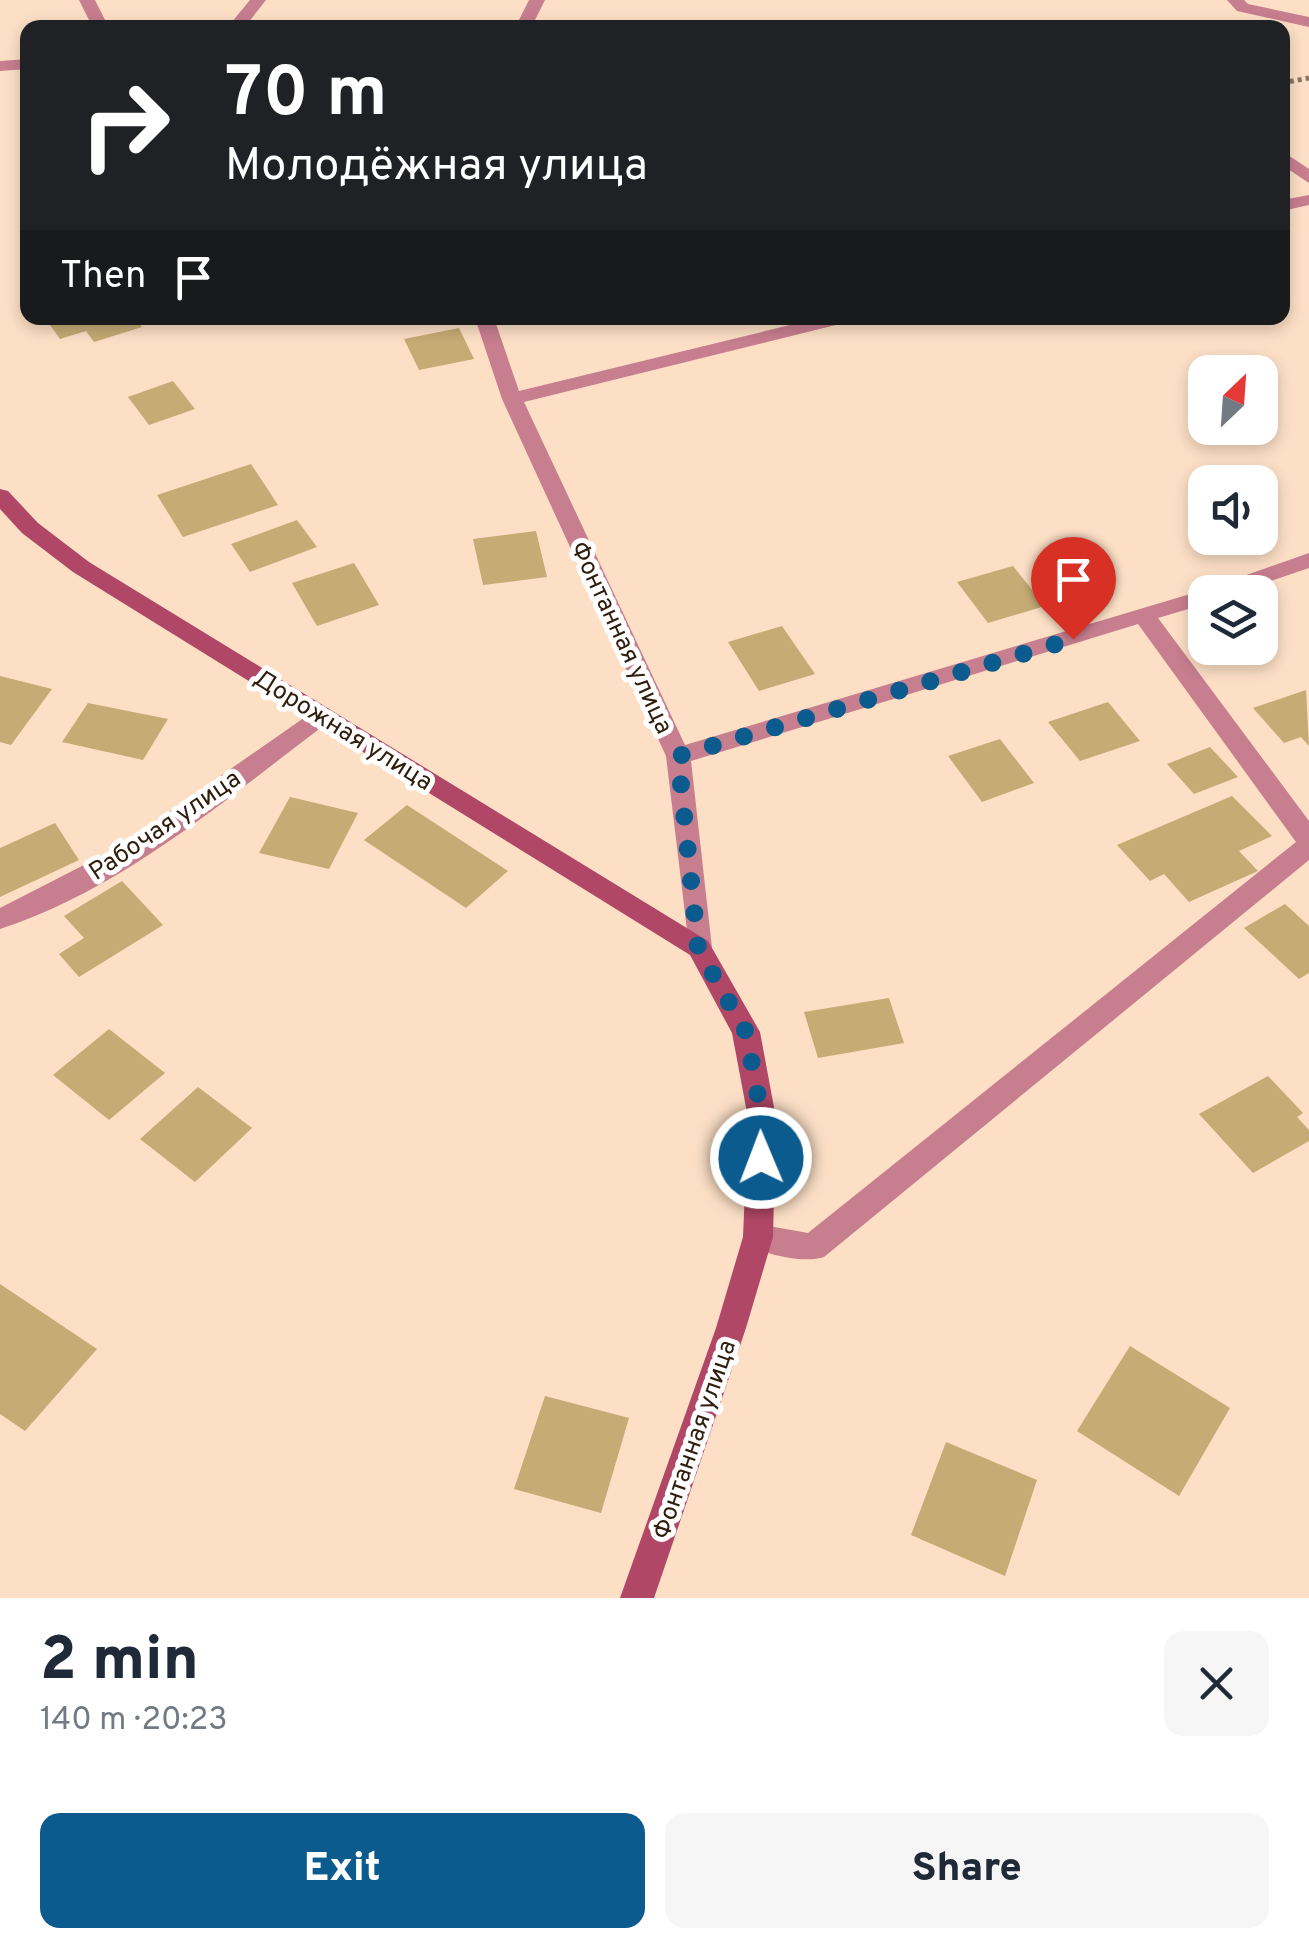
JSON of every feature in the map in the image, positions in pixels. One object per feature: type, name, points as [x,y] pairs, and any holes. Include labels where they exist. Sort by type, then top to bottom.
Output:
[{"type":"main road","name":"Дорожная улица","points":[[0,496],[30,528],[82,567],[698,948]]},
{"type":"main road","name":"Фонтанная улица","points":[[637,1598],[731,1328],[758,1237],[762,1118],[746,1032],[698,948]]},
{"type":"street","points":[[242,20],[258,0]]},
{"type":"street","points":[[1239,4],[1309,22]]},
{"type":"street","name":"Фонтанная улица","points":[[486,325],[512,398],[678,756],[698,948]]},
{"type":"street","points":[[512,398],[811,325]]},
{"type":"street","points":[[1265,575],[1309,560]]},
{"type":"street","points":[[678,756],[1188,602]]},
{"type":"street","points":[[758,1237],[813,1247],[1309,843],[1145,618]]},
{"type":"street","name":"Рабочая улица","points":[[0,919],[37,906],[163,829],[321,715]]},
{"type":"building","points":[[50,325],[142,327],[94,342],[86,331],[60,339]]},
{"type":"building","points":[[459,328],[474,359],[419,370],[404,339]]},
{"type":"building","points":[[173,381],[195,409],[149,425],[128,397]]},
{"type":"building","points":[[251,464],[278,505],[183,537],[157,495]]},
{"type":"building","points":[[297,520],[317,547],[250,572],[231,544]]},
{"type":"building","points":[[536,531],[547,577],[483,585],[473,539]]},
{"type":"building","points":[[354,563],[379,605],[317,626],[292,583]]},
{"type":"building","points":[[1013,566],[1045,606],[988,623],[957,582]]},
{"type":"building","points":[[782,626],[815,674],[759,691],[728,642]]},
{"type":"building","points":[[0,676],[52,689],[11,745],[0,742]]},
{"type":"building","points":[[1306,690],[1309,746],[1301,737],[1284,743],[1253,708]]},
{"type":"building","points":[[1108,702],[1140,741],[1080,761],[1048,722]]},
{"type":"building","points":[[88,703],[168,719],[143,760],[62,742]]},
{"type":"building","points":[[1000,739],[1034,783],[982,802],[948,756]]},
{"type":"building","points":[[1210,747],[1238,777],[1194,794],[1167,764]]},
{"type":"building","points":[[1232,796],[1272,836],[1239,851],[1258,871],[1189,902],[1164,874],[1150,881],[1117,845]]},
{"type":"building","points":[[290,797],[358,813],[329,869],[259,853]]},
{"type":"building","points":[[407,805],[508,871],[466,908],[364,840]]},
{"type":"building","points":[[55,823],[79,860],[0,897],[0,848]]},
{"type":"building","points":[[122,881],[163,925],[79,977],[59,954],[84,938],[64,916]]},
{"type":"building","points":[[1285,904],[1309,926],[1309,973],[1299,979],[1244,928]]},
{"type":"building","points":[[889,998],[904,1043],[818,1058],[804,1012]]},
{"type":"building","points":[[109,1029],[165,1073],[109,1120],[53,1075]]},
{"type":"building","points":[[1268,1076],[1303,1113],[1297,1117],[1309,1130],[1309,1141],[1253,1173],[1199,1114]]},
{"type":"building","points":[[198,1087],[252,1128],[195,1182],[140,1139]]},
{"type":"building","points":[[0,1284],[97,1349],[25,1431],[0,1414]]},
{"type":"building","points":[[1130,1346],[1230,1408],[1179,1496],[1077,1431]]},
{"type":"building","points":[[545,1396],[629,1418],[601,1513],[514,1489]]},
{"type":"building","points":[[946,1442],[1037,1480],[1005,1576],[911,1535]]},
{"type":"route","points":[[761,1158],[762,1118],[746,1032],[698,948],[678,756],[1073,639]]}]
